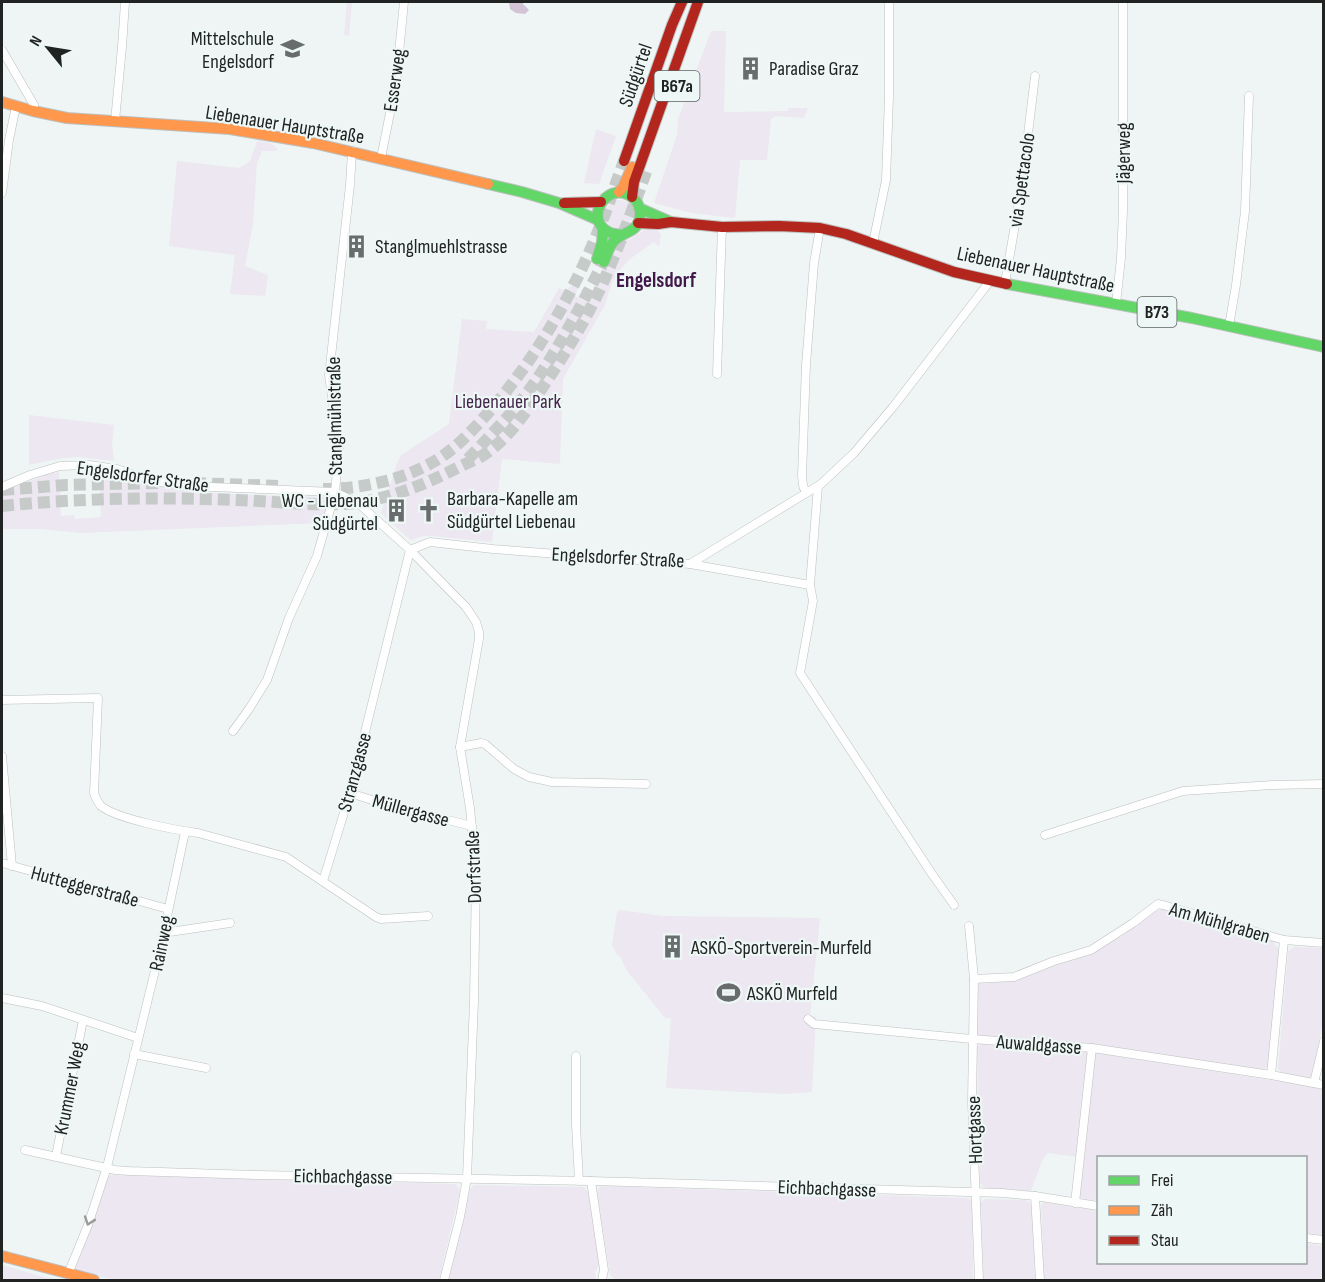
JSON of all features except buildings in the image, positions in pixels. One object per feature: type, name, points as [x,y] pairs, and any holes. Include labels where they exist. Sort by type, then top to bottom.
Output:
[{"type":"main road","name":"Südgürtel","points":[[624,161],[682,2]]},
{"type":"main road","points":[[621,235],[600,260],[602,242],[598,211],[601,202],[609,195],[619,192],[623,187],[689,2]]},
{"type":"main road","points":[[632,197],[634,182],[698,2]]},
{"type":"main road","name":"B67a","points":[[647,169],[704,2]]},
{"type":"main road","name":"Liebenauer Hauptstraße","points":[[2,102],[67,118],[230,129],[268,134],[352,151],[560,203],[601,224]]},
{"type":"main road","points":[[601,224],[614,235],[621,235],[631,232],[638,223],[639,208],[632,197],[619,192]]},
{"type":"main road","name":"Liebenauer Hauptstraße","points":[[560,203],[601,202]]},
{"type":"main road","name":"Liebenauer Hauptstraße","points":[[639,208],[670,222]]},
{"type":"main road","name":"Liebenauer Hauptstraße","points":[[638,223],[670,222],[722,227],[778,226],[818,234],[846,234],[954,272],[1229,326],[1323,347]]},
{"type":"main road","points":[[2,1256],[94,1281]]},
{"type":"street","points":[[115,122],[125,2]]},
{"type":"street","name":"Esserweg","points":[[381,158],[396,83],[404,2]]},
{"type":"street","points":[[873,243],[886,180],[889,2]]},
{"type":"street","name":"Jägerweg","points":[[1116,304],[1123,211],[1123,2]]},
{"type":"street","points":[[2,50],[34,105],[33,111]]},
{"type":"street","name":"via Spettacolo","points":[[1005,283],[1022,184],[1035,76]]},
{"type":"street","points":[[1229,326],[1245,211],[1249,96]]},
{"type":"street","points":[[2,193],[16,106]]},
{"type":"street","name":"Stanglmühlstraße","points":[[233,731],[267,680],[289,618],[317,556],[335,492],[339,448],[329,375],[352,151]]},
{"type":"street","points":[[717,374],[722,227]]},
{"type":"street","points":[[807,492],[804,490],[802,476],[806,365],[818,234]]},
{"type":"street","name":"Engelsdorfer Straße","points":[[410,550],[430,542],[690,564],[818,486],[854,453],[893,407],[990,280]]},
{"type":"street","name":"Engelsdorfer Straße","points":[[2,487],[52,468],[89,465],[117,469],[153,481],[187,486],[335,492],[358,502]]},
{"type":"street","points":[[818,486],[810,585],[813,601],[800,673],[954,905]]},
{"type":"street","name":"Dorfstraße","points":[[358,502],[410,550],[466,607],[477,627],[479,639],[460,747],[472,826],[476,873],[467,1178],[444,1281]]},
{"type":"street","name":"Stranzgasse","points":[[323,880],[350,793],[410,550]]},
{"type":"street","points":[[690,564],[810,585]]},
{"type":"street","points":[[2,700],[99,698],[94,792],[102,807],[116,815],[198,833],[286,857],[381,919],[428,916]]},
{"type":"street","points":[[460,747],[486,744],[521,774],[552,782],[646,784]]},
{"type":"street","points":[[2,756],[12,866]]},
{"type":"street","points":[[1045,835],[1183,791],[1323,784]]},
{"type":"street","name":"Müllergasse","points":[[350,793],[387,805],[472,826]]},
{"type":"street","name":"Rainweg","points":[[68,1274],[88,1225],[106,1167],[163,933],[185,831]]},
{"type":"street","name":"Hutteggerstraße","points":[[2,863],[168,909]]},
{"type":"street","name":"Am Mühlgraben","points":[[974,979],[1014,977],[1054,961],[1091,950],[1133,924],[1158,904],[1284,940],[1323,943]]},
{"type":"street","points":[[163,933],[230,924]]},
{"type":"street","points":[[969,926],[974,979]]},
{"type":"street","points":[[1271,1076],[1284,940]]},
{"type":"street","name":"Hortgasse","points":[[974,979],[972,1102],[980,1281]]},
{"type":"street","name":"Krummer Weg","points":[[2,998],[42,1006],[138,1038]]},
{"type":"street","name":"Auwaldgasse","points":[[808,1019],[814,1024],[1092,1048],[1323,1085]]},
{"type":"street","name":"Krummer Weg","points":[[56,1156],[83,1020]]},
{"type":"street","points":[[1314,1083],[1323,1041]]},
{"type":"street","points":[[1075,1203],[1092,1048]]},
{"type":"street","points":[[134,1054],[206,1068]]},
{"type":"street","points":[[576,1056],[579,1181]]},
{"type":"street","points":[[25,1150],[106,1167]]},
{"type":"street","name":"Eichbachgasse","points":[[106,1167],[129,1171],[245,1175],[591,1181],[976,1193],[1035,1196],[1097,1206]]},
{"type":"street","points":[[591,1181],[604,1270],[602,1281]]},
{"type":"street","points":[[1035,1196],[1040,1281]]},
{"type":"street","points":[[1307,1238],[1323,1240]]},
{"type":"green space","points":[[347,2],[352,2],[349,36],[344,35]]},
{"type":"green space","points":[[711,31],[726,31],[724,112],[788,111],[788,108],[808,108],[804,118],[776,116],[771,119],[767,160],[740,160],[735,218],[691,213],[654,203],[677,135],[678,119]]},
{"type":"green space","points":[[596,129],[616,136],[599,184],[584,183]]},
{"type":"green space","points":[[257,141],[270,143],[277,148],[277,151],[262,151],[257,163],[253,224],[245,266],[268,275],[265,296],[230,294],[235,255],[169,246],[177,161],[239,168],[250,161]]},
{"type":"green space","points":[[619,200],[629,204],[633,214],[629,224],[619,228],[609,224],[605,214],[609,204]]},
{"type":"green space","name":"Liebenauer Park","points":[[654,228],[661,234],[659,247],[654,242],[631,258],[618,272],[612,282],[605,305],[563,379],[560,464],[502,459],[492,542],[432,536],[411,540],[407,537],[381,513],[401,455],[449,424],[462,319],[487,321],[486,329],[534,332],[559,288],[565,291],[582,278],[575,296],[589,303],[619,243],[631,239],[644,230]]},
{"type":"green space","points":[[29,415],[114,425],[112,444],[114,461],[79,457],[29,465]]},
{"type":"green space","points":[[59,472],[61,516],[75,515],[75,519],[101,517],[99,472],[176,489],[231,494],[324,497],[332,502],[323,523],[81,533],[41,529],[2,529],[2,492],[47,474]]},
{"type":"green space","points":[[1163,908],[1272,941],[1280,950],[1270,1065],[1262,1070],[976,1037],[976,987],[980,983],[1011,981],[1094,952]]},
{"type":"green space","name":"ASKÖ Murfeld","points":[[621,910],[662,916],[820,918],[810,1015],[816,1017],[812,1092],[786,1094],[666,1088],[671,1018],[665,1018],[627,971],[612,945],[617,912]]},
{"type":"green space","points":[[1295,947],[1323,948],[1323,1021],[1313,1073],[1310,1078],[1282,1073],[1278,1069],[1288,951]]},
{"type":"green space","points":[[981,1044],[1087,1052],[1090,1061],[1078,1157],[1048,1153],[1042,1161],[1031,1191],[985,1189],[980,1183],[977,1047]]},
{"type":"green space","points":[[1096,1053],[1323,1088],[1323,1235],[1307,1233],[1307,1156],[1097,1156],[1097,1201],[1081,1198],[1079,1195],[1092,1089],[1090,1087],[1093,1056]]},
{"type":"green space","points":[[111,1175],[456,1184],[460,1191],[439,1280],[118,1280],[74,1272],[108,1177]]},
{"type":"green space","points":[[474,1185],[584,1187],[588,1192],[600,1264],[595,1272],[596,1280],[448,1280],[470,1189]]},
{"type":"green space","points":[[601,1186],[968,1198],[972,1202],[973,1280],[614,1279],[610,1275],[597,1191]]},
{"type":"green space","points":[[985,1199],[1026,1200],[1032,1204],[1035,1280],[983,1280],[981,1202]]},
{"type":"green space","points":[[1044,1202],[1097,1211],[1097,1264],[1307,1264],[1307,1243],[1323,1246],[1323,1280],[1044,1280],[1041,1205]]},
{"type":"green space","points":[[2,1265],[47,1278],[63,1280],[2,1280]]},
{"type":"shaded area","points":[[509,2],[523,2],[529,10],[525,14],[516,13],[510,9]]},
{"type":"tunnel","points":[[323,489],[357,487],[408,474],[438,459],[458,444],[479,423],[525,367],[565,302],[597,234],[624,161]]},
{"type":"tunnel","points":[[2,506],[149,498],[346,504],[405,491],[479,457],[503,439],[518,422],[574,337],[607,273],[647,169]]},
{"type":"tunnel","points":[[468,459],[524,397],[566,332],[602,265]]},
{"type":"tunnel","points":[[2,490],[66,485],[162,483]]},
{"type":"tunnel","points":[[194,483],[279,486]]},
{"type":"traffic: fast","points":[[488,184],[559,203],[598,220]]},
{"type":"traffic: fast","points":[[604,262],[612,243],[635,228],[640,218],[638,203],[625,193],[616,193],[602,201],[598,217],[600,225],[607,231],[621,235]]},
{"type":"traffic: fast","points":[[639,208],[671,222]]},
{"type":"traffic: fast","points":[[597,259],[603,229]]},
{"type":"traffic: fast","points":[[1007,284],[1192,318],[1324,347]]},
{"type":"traffic: slow","points":[[2,102],[67,118],[230,129],[313,143],[488,184]]},
{"type":"traffic: slow","points":[[619,192],[632,167]]},
{"type":"traffic: slow","points":[[2,1256],[94,1280]]},
{"type":"traffic: jam","points":[[624,161],[682,2]]},
{"type":"traffic: jam","points":[[632,197],[634,182],[698,2]]},
{"type":"traffic: jam","points":[[564,203],[601,202]]},
{"type":"traffic: jam","points":[[638,223],[671,222],[722,227],[820,228],[846,234],[954,272],[1007,284]]},
{"type":"place","name":"Mittelschule Engelsdorf","points":[[292,49]]},
{"type":"place","name":"Paradise Graz","points":[[751,68]]},
{"type":"place","name":"Stanglmuehlstrasse","points":[[357,246]]},
{"type":"place","name":"Barbara-Kapelle am Südgürtel Liebenau","points":[[429,510]]},
{"type":"place","name":"WC - Liebenau Südgürtel","points":[[396,511]]},
{"type":"place","name":"ASKÖ-Sportverein-Murfeld","points":[[673,947]]},
{"type":"place","name":"ASKÖ Murfeld","points":[[729,993]]},
{"type":"district","name":"Engelsdorf","points":[[656,280]]}]
